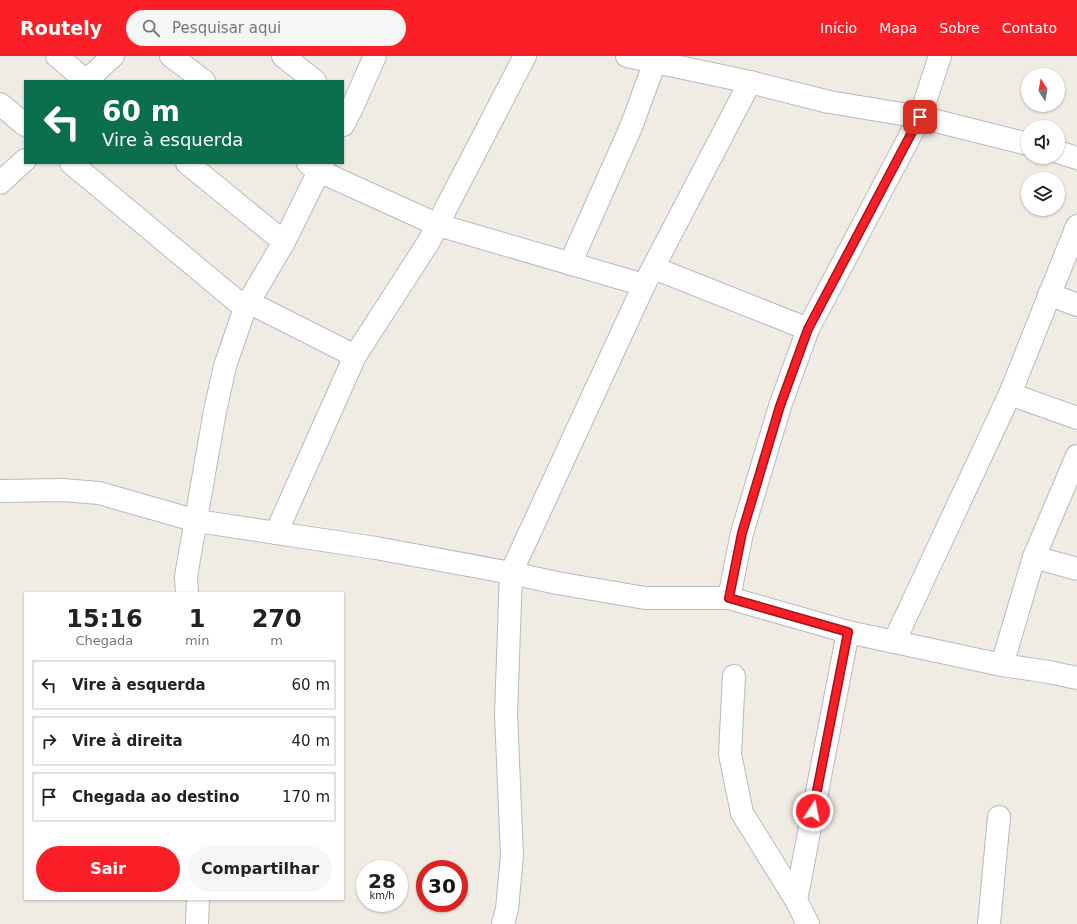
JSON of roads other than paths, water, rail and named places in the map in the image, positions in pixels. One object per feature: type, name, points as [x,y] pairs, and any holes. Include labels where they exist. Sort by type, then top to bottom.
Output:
[{"type":"street","points":[[57,56],[85,80]]},
{"type":"street","points":[[87,80],[113,56]]},
{"type":"street","points":[[171,56],[203,80]]},
{"type":"street","points":[[283,56],[314,80]]},
{"type":"street","points":[[346,113],[375,56]]},
{"type":"street","points":[[276,533],[355,356],[428,243],[525,56]]},
{"type":"street","points":[[627,56],[750,82],[829,102],[920,117],[1021,142]]},
{"type":"street","points":[[729,598],[742,533],[780,406],[808,329],[920,117],[940,56]]},
{"type":"street","points":[[570,264],[631,127],[655,62]]},
{"type":"street","points":[[503,924],[508,902],[512,856],[506,714],[511,573],[649,276],[750,82]]},
{"type":"street","points":[[0,104],[24,124]]},
{"type":"street","points":[[1065,154],[1077,158]]},
{"type":"street","points":[[0,183],[24,161]]},
{"type":"street","points":[[72,164],[247,305],[355,356]]},
{"type":"street","points":[[188,164],[284,242]]},
{"type":"street","points":[[187,592],[186,576],[215,411],[225,366],[247,305],[284,242],[317,166],[438,225],[570,264],[599,271],[649,276],[808,329]]},
{"type":"street","points":[[894,642],[1010,394],[1077,226]]},
{"type":"street","points":[[1049,294],[1077,305]]},
{"type":"street","points":[[1010,394],[1077,418]]},
{"type":"street","points":[[1002,665],[1034,557],[1077,456]]},
{"type":"street","points":[[0,491],[62,490],[99,493],[197,520],[376,548],[557,583],[644,598],[729,598],[848,632],[1002,665],[1077,678]]},
{"type":"street","points":[[1034,557],[1077,569]]},
{"type":"street","points":[[796,900],[848,632]]},
{"type":"street","points":[[734,676],[730,754],[742,814],[796,900],[808,924]]},
{"type":"street","points":[[989,924],[999,817]]},
{"type":"street","points":[[198,900],[198,924]]}]
